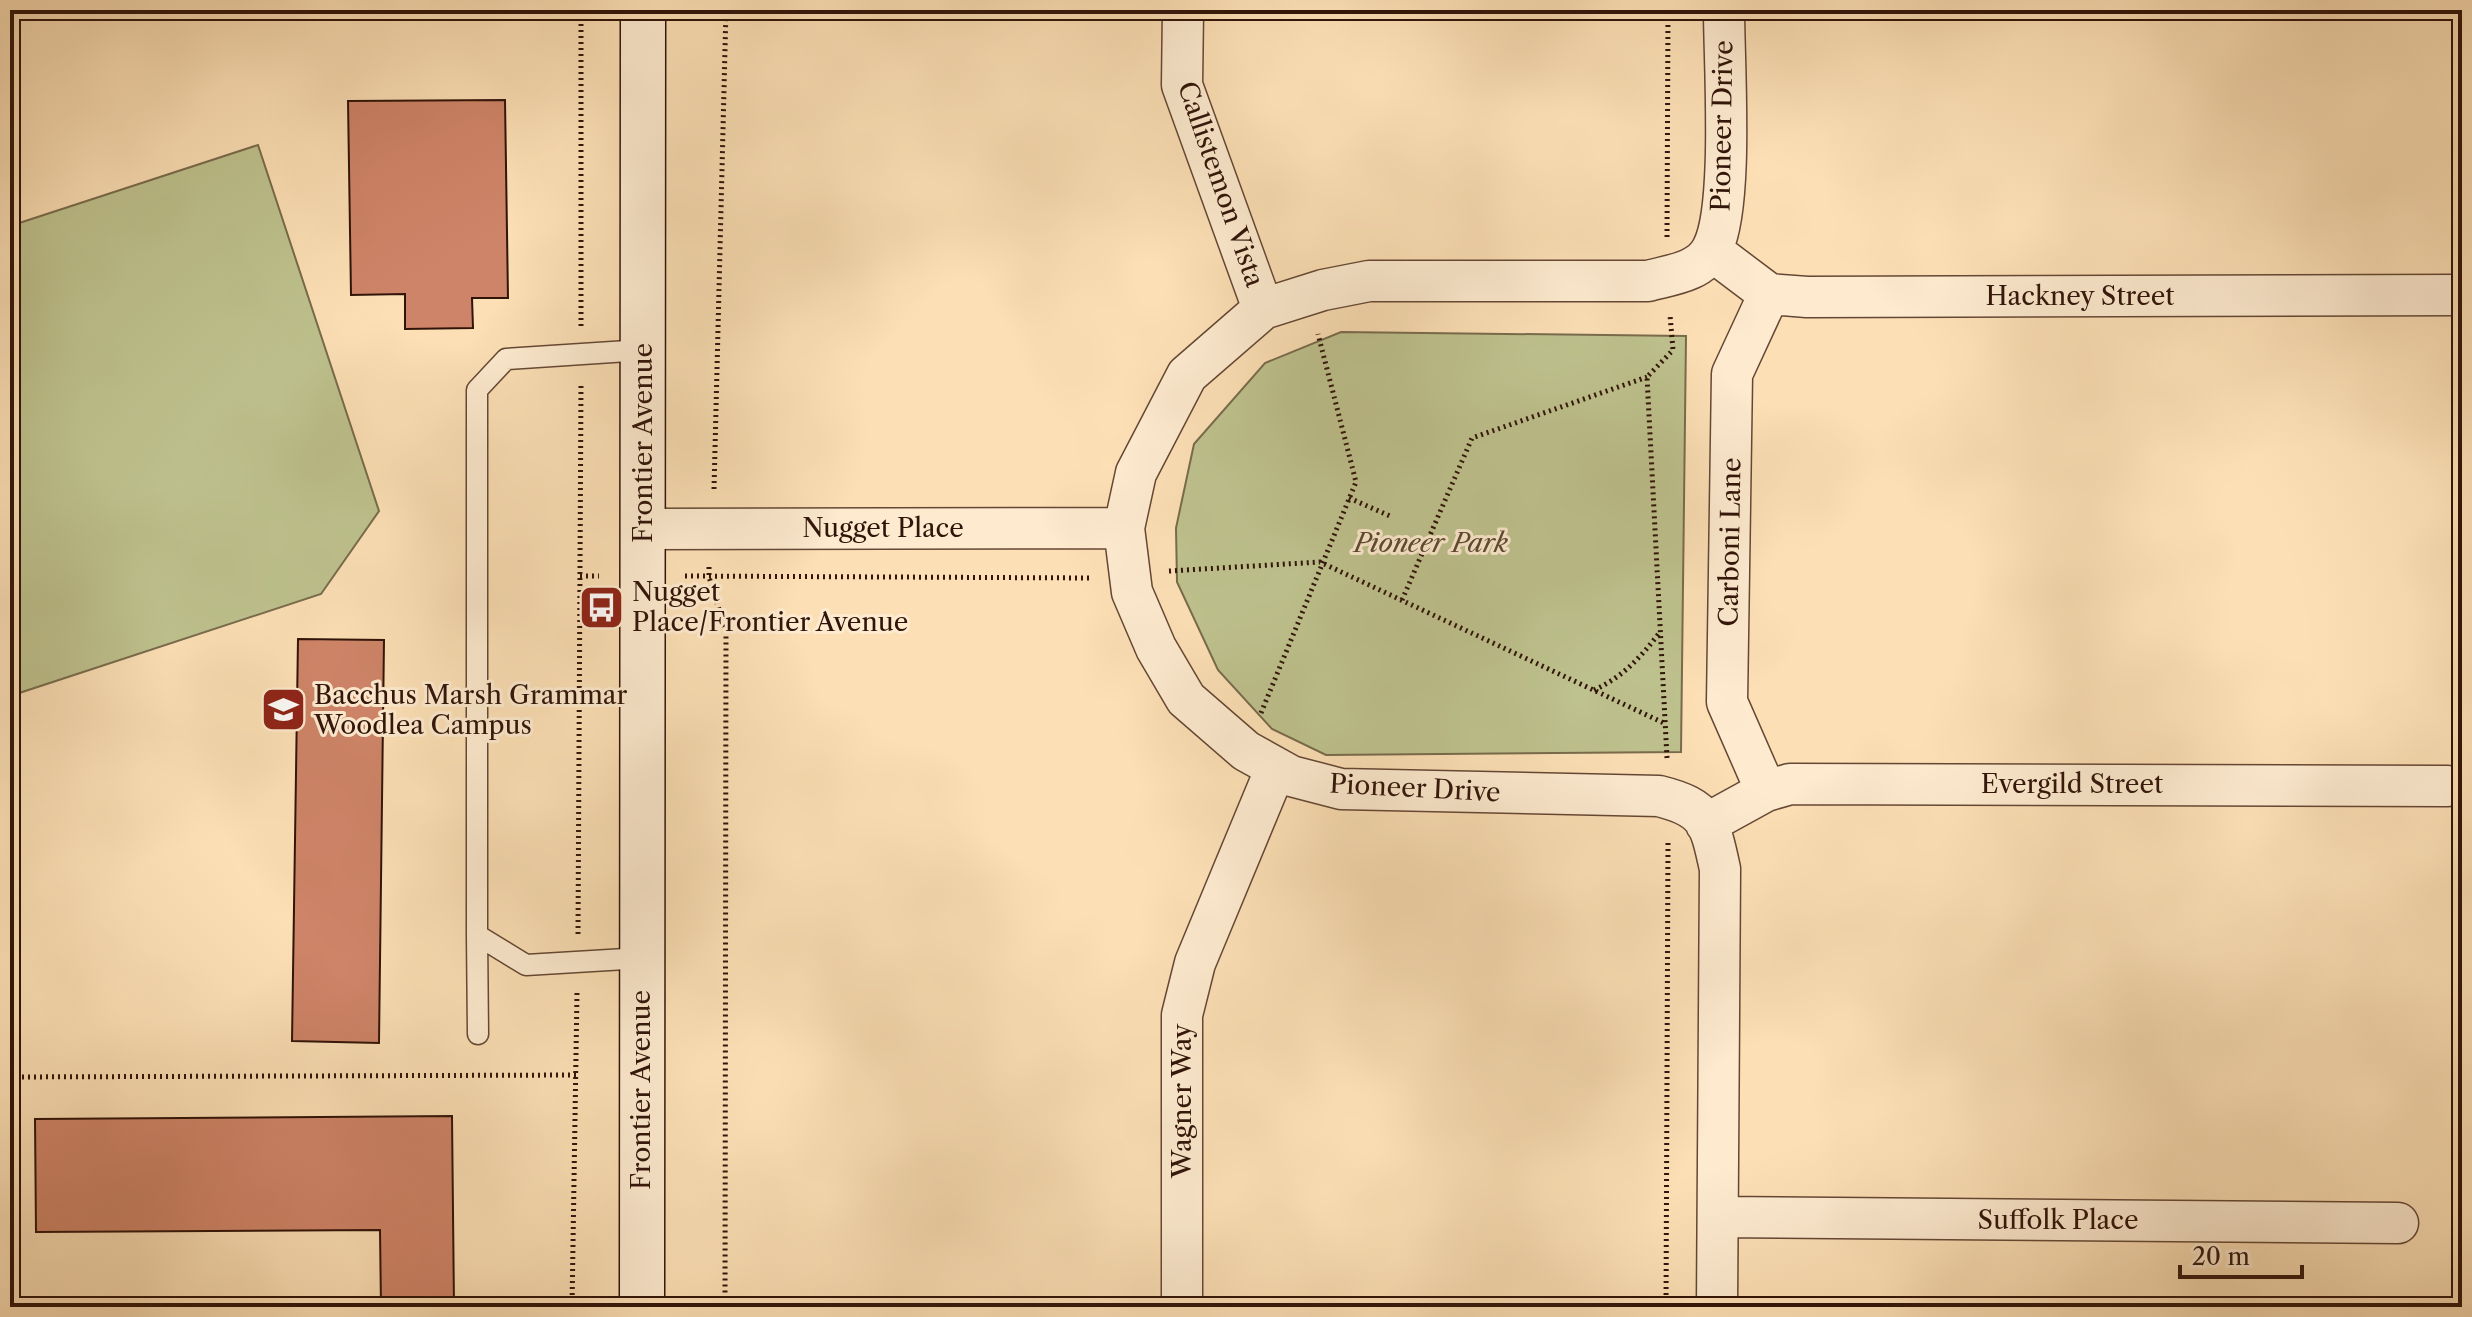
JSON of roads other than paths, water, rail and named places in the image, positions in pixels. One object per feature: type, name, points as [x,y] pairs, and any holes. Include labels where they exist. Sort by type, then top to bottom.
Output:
[{"type":"street","name":"Frontier Avenue","points":[[642,1307],[643,10]]},
{"type":"street","name":"Callistemon Vista","points":[[1183,10],[1182,85],[1263,309]]},
{"type":"street","name":"Pioneer Drive","points":[[1706,824],[1693,806],[1668,799],[1341,789],[1291,776],[1261,759],[1186,699],[1156,648],[1132,592],[1124,528],[1136,473],[1187,375],[1263,309],[1369,281],[1648,281],[1691,269],[1712,251],[1723,213],[1724,10]]},
{"type":"street","points":[[1712,251],[1769,294]]},
{"type":"street","name":"Hackney Street","points":[[1769,294],[1807,297],[2462,295]]},
{"type":"street","name":"Carboni Lane","points":[[1766,791],[1727,702],[1732,374],[1769,294]]},
{"type":"street","name":"Nugget Place","points":[[643,529],[1124,528]]},
{"type":"street","name":"Wagner Way","points":[[1182,1307],[1182,1015],[1195,963],[1261,759]]},
{"type":"street","name":"Evergild Street","points":[[1706,824],[1766,791],[1790,784],[2448,786]]},
{"type":"street","points":[[1706,824],[1712,833],[1720,869],[1717,1307]]},
{"type":"street","name":"Suffolk Place","points":[[1718,1217],[2398,1223]]},
{"type":"lane","points":[[478,1034],[477,390],[506,359],[643,350]]},
{"type":"lane","points":[[477,935],[526,965],[642,958]]},
{"type":"place","name":"Nugget Place/Frontier Avenue","points":[[601,607]]},
{"type":"place","name":"Bacchus Marsh Grammar Woodlea Campus","points":[[283,710]]},
{"type":"park label","name":"Pioneer Park","points":[[1431,543]]}]
